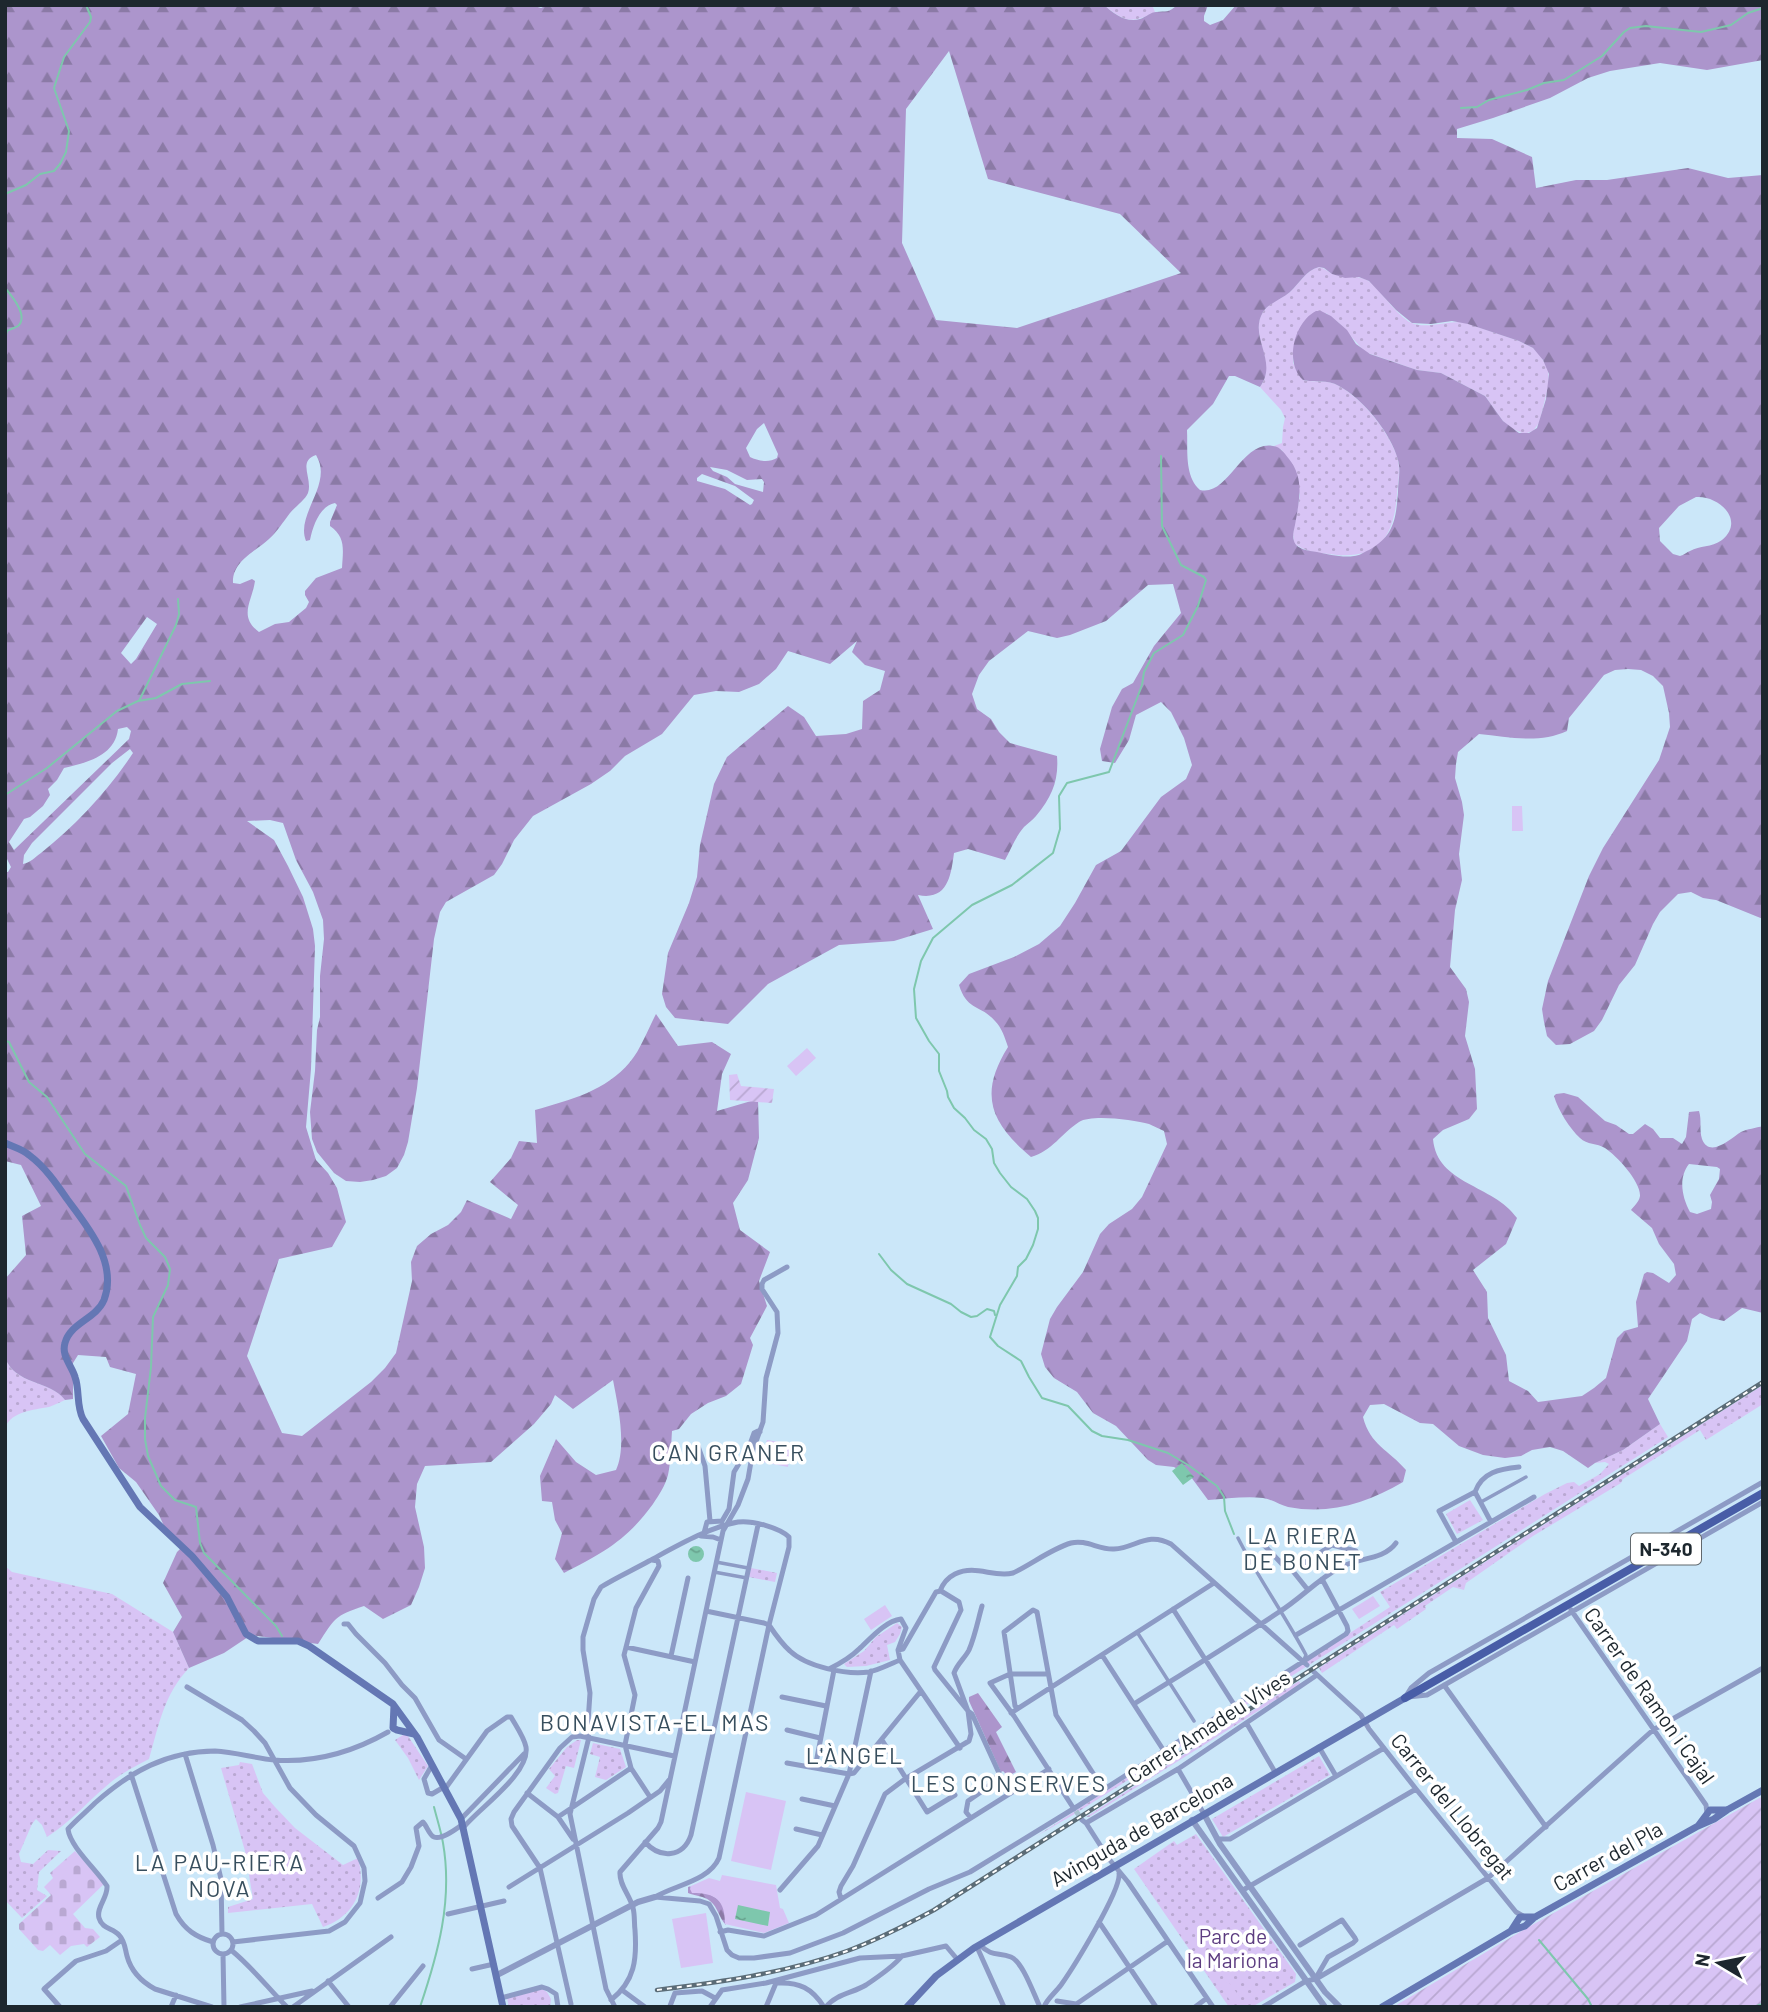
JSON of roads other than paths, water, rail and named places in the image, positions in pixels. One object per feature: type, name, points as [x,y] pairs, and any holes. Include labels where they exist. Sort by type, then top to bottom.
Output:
[{"type":"main road","points":[[5,1143],[24,1151],[48,1173],[88,1226],[105,1264],[107,1285],[101,1306],[69,1335],[64,1347],[65,1357],[76,1381],[78,1405],[83,1419],[140,1507],[192,1556],[227,1597],[246,1634],[258,1641],[298,1642],[309,1646],[393,1704],[417,1737],[462,1824],[503,2007]]},
{"type":"main road","name":"Avinguda de Barcelona","points":[[907,2007],[926,1984],[957,1959],[1117,1870],[1192,1820],[1275,1772],[1405,1698],[1432,1688],[1763,1493]]},
{"type":"main road","points":[[393,1704],[393,1728],[417,1737]]},
{"type":"main road","points":[[393,1723],[398,1718],[405,1721]]},
{"type":"main road","points":[[399,1731],[405,1728],[405,1721]]},
{"type":"main road","name":"Carrer del Pla","points":[[1522,1920],[1535,1917],[1698,1826],[1711,1813],[1727,1810],[1763,1790]]},
{"type":"main road","points":[[1382,2007],[1511,1931],[1522,1920]]},
{"type":"street","points":[[611,2000],[631,1976],[637,1952],[632,1905],[619,1875],[660,1824],[723,1531],[743,1494],[753,1450],[764,1422],[767,1372],[778,1324],[777,1312],[762,1289],[762,1284],[764,1280],[787,1267]]},
{"type":"street","points":[[701,1535],[705,1524],[722,1521],[729,1509],[734,1472],[754,1433],[760,1432]]},
{"type":"street","points":[[698,1446],[705,1466],[710,1521]]},
{"type":"street","points":[[1456,1542],[1439,1511],[1475,1492],[1484,1477],[1499,1470],[1520,1467]]},
{"type":"street","points":[[1481,1502],[1526,1477]]},
{"type":"street","name":"Avinguda de Barcelona","points":[[1405,1698],[1411,1688],[1435,1670],[1763,1482]]},
{"type":"street","points":[[1475,1492],[1491,1522]]},
{"type":"street","points":[[1296,1635],[1534,1497]]},
{"type":"street","name":"Avinguda de Barcelona","points":[[1432,1688],[1444,1685],[1570,1608],[1763,1502]]},
{"type":"street","points":[[496,1976],[632,1905],[656,1897],[711,1870],[719,1858],[769,1625],[789,1547],[789,1538],[777,1529],[738,1522],[733,1520],[732,1514]]},
{"type":"street","points":[[615,2007],[606,1989],[570,1809],[588,1737],[590,1693],[583,1637],[594,1600],[601,1587],[678,1545],[738,1522]]},
{"type":"street","points":[[645,1842],[654,1850],[669,1854],[680,1851],[689,1841],[758,1525]]},
{"type":"street","points":[[701,1535],[721,1540]]},
{"type":"street","points":[[1238,1538],[1296,1635],[1306,1655],[1305,1664]]},
{"type":"street","points":[[898,1650],[903,1649],[944,1582],[964,1570],[1006,1575],[1073,1543],[1114,1549],[1155,1539],[1171,1544],[1305,1664]]},
{"type":"street","points":[[1261,1542],[1292,1570],[1308,1590]]},
{"type":"street","points":[[1134,1704],[1281,1611],[1341,1566],[1380,1556],[1396,1542]]},
{"type":"street","points":[[650,1797],[631,1768],[625,1745],[635,1695],[625,1661],[626,1647],[636,1608],[667,1554],[678,1545]]},
{"type":"street","points":[[1281,1561],[1300,1565],[1332,1545],[1356,1551],[1360,1559]]},
{"type":"street","points":[[652,1560],[657,1561],[659,1566]]},
{"type":"street","points":[[716,1562],[749,1569]]},
{"type":"street","points":[[714,1572],[747,1578]]},
{"type":"street","points":[[671,1656],[688,1578]]},
{"type":"street","points":[[656,1897],[709,1904],[715,1913],[727,1950],[736,1957],[754,1958],[790,1953],[862,1925],[929,1889],[971,1872],[1075,1810],[1103,1789],[1305,1664],[1346,1634],[1348,1631],[1322,1579]]},
{"type":"street","points":[[1011,1713],[1214,1583]]},
{"type":"street","points":[[940,1591],[959,1602],[961,1610],[934,1670],[975,1720],[999,1773],[991,1784],[968,1801],[966,1812],[970,1818]]},
{"type":"street","points":[[841,1899],[841,1886],[853,1866],[885,1794],[905,1779],[960,1748],[971,1737],[968,1711],[954,1670],[971,1646],[982,1606]]},
{"type":"street","name":"Carrer de Ramon i Cajal","points":[[1570,1608],[1711,1813]]},
{"type":"street","points":[[1173,1609],[1235,1706]]},
{"type":"street","points":[[1018,1708],[1015,1706],[1003,1632],[1034,1610],[1037,1612],[1056,1715],[1103,1789]]},
{"type":"street","points":[[706,1611],[769,1625],[790,1652],[832,1670],[871,1671],[900,1660]]},
{"type":"street","points":[[814,1768],[832,1670],[860,1649],[867,1639],[898,1619],[903,1621],[906,1628],[898,1650],[900,1660],[960,1748]]},
{"type":"street","points":[[344,1624],[348,1624],[390,1668],[419,1705],[439,1740],[466,1759]]},
{"type":"street","points":[[1137,1632],[1194,1721]]},
{"type":"street","points":[[766,1639],[779,1639]]},
{"type":"street","points":[[626,1647],[695,1662]]},
{"type":"street","points":[[1102,1655],[1164,1751]]},
{"type":"street","points":[[1263,2007],[1488,1878],[1653,1730],[1763,1668]]},
{"type":"street","points":[[1432,1688],[1428,1678],[1435,1670]]},
{"type":"street","points":[[780,1890],[818,1846],[849,1774],[871,1671]]},
{"type":"street","points":[[1047,1674],[1010,1674],[990,1683],[1075,1810]]},
{"type":"street","name":"Carrer del Llobregat","points":[[1316,1674],[1359,1712],[1416,1789],[1522,1920]]},
{"type":"street","name":"Carrer Amadeu Vives","points":[[1117,1870],[1084,1822],[1178,1769],[1316,1674]]},
{"type":"street","points":[[1444,1685],[1546,1827]]},
{"type":"street","points":[[187,1687],[242,1720],[264,1743],[290,1788],[316,1815],[354,1846],[365,1868],[363,1894],[356,1910],[345,1922],[328,1931],[233,1942]]},
{"type":"street","points":[[787,1763],[854,1773],[921,1691]]},
{"type":"street","points":[[782,1697],[826,1706]]},
{"type":"street","points":[[378,1898],[402,1882],[411,1867],[419,1846],[416,1828],[419,1824],[424,1822],[434,1837],[462,1824],[492,1798],[519,1765],[526,1751],[511,1717],[487,1731],[444,1788],[428,1794]]},
{"type":"street","points":[[388,1732],[393,1723]]},
{"type":"street","points":[[1247,1724],[1275,1772]]},
{"type":"street","points":[[787,1730],[820,1738]]},
{"type":"street","points":[[212,2007],[148,1985],[139,1977],[130,1965],[118,1934],[100,1921],[99,1912],[107,1886],[67,1832],[70,1826],[131,1774],[157,1761],[185,1754],[220,1752],[273,1760],[304,1759],[333,1755],[388,1732],[399,1731]]},
{"type":"street","points":[[571,2004],[540,1868],[511,1821],[515,1809],[567,1741],[576,1735],[674,1756]]},
{"type":"street","points":[[882,1741],[927,1812],[955,1795]]},
{"type":"street","points":[[1319,1747],[1336,1776]]},
{"type":"street","points":[[1217,1839],[1230,1839],[1384,1748]]},
{"type":"street","points":[[185,1754],[221,1879],[222,1934]]},
{"type":"street","points":[[430,1801],[424,1779],[432,1765]]},
{"type":"street","points":[[462,1824],[487,1793],[519,1765]]},
{"type":"street","points":[[558,1816],[631,1768]]},
{"type":"street","points":[[720,1932],[728,1930],[751,1935],[768,1935],[816,1915],[1049,1769]]},
{"type":"street","points":[[1178,1769],[1246,1888],[1325,2007]]},
{"type":"street","points":[[131,1774],[176,1914],[193,1935],[214,1942]]},
{"type":"street","points":[[509,1887],[628,1813],[660,1791],[670,1778]]},
{"type":"street","points":[[1246,1888],[1416,1789]]},
{"type":"street","points":[[660,1791],[667,1798]]},
{"type":"street","points":[[487,1793],[492,1798]]},
{"type":"street","points":[[527,1793],[558,1816],[576,1843]]},
{"type":"street","points":[[802,1799],[835,1806]]},
{"type":"street","points":[[1192,1820],[1340,2007]]},
{"type":"street","points":[[796,1829],[822,1835]]},
{"type":"street","points":[[979,1946],[989,1953],[1017,1960],[1041,2007],[1062,1984],[1099,1922],[1119,1882],[1117,1870]]},
{"type":"street","points":[[1117,1870],[1128,1882],[1213,2007]]},
{"type":"street","points":[[685,1883],[682,1892],[685,1899]]},
{"type":"street","points":[[448,1914],[504,1900]]},
{"type":"street","points":[[1300,1945],[1342,1920],[1356,1940],[1328,1957],[1316,1979]]},
{"type":"street","points":[[1099,1922],[1156,2007]]},
{"type":"street","points":[[222,1934],[230,1937],[233,1942],[231,1950],[223,1954],[215,1950],[214,1942],[216,1937],[222,1934]]},
{"type":"street","points":[[293,2007],[391,1937]]},
{"type":"street","points":[[60,2007],[44,1989],[76,1961],[106,1951],[122,1940]]},
{"type":"street","points":[[1050,2000],[1074,2005],[1168,1941]]},
{"type":"street","points":[[710,2007],[722,1990],[766,1983],[860,1958],[902,1956],[946,1946],[957,1959]]},
{"type":"street","points":[[979,1946],[1004,2007]]},
{"type":"street","points":[[231,1950],[287,2007]]},
{"type":"street","points":[[223,1954],[224,2007]]},
{"type":"street","points":[[766,1983],[798,1984],[809,1989],[825,2007],[831,2000],[865,1985],[902,1956]]},
{"type":"street","points":[[472,1969],[494,1964]]},
{"type":"street","points":[[390,2007],[423,1966]]},
{"type":"street","points":[[328,1981],[349,2007]]},
{"type":"street","points":[[766,2007],[776,1983]]},
{"type":"street","points":[[501,1998],[541,1987],[555,1994],[559,2007]]},
{"type":"street","points":[[240,2007],[317,1989]]},
{"type":"street","points":[[622,1990],[645,2007]]},
{"type":"street","points":[[671,2007],[675,1993],[702,1991],[715,1998]]},
{"type":"street","points":[[171,2007],[176,1995]]},
{"type":"street","points":[[1195,2007],[1208,1998]]},
{"type":"street","points":[[1331,1999],[1333,2007]]},
{"type":"water","points":[[1182,1463],[1194,1477],[1183,1485],[1172,1471]]},
{"type":"water","points":[[693,1546],[699,1546],[704,1554],[702,1560],[693,1562],[688,1557],[688,1551]]},
{"type":"water","points":[[738,1905],[770,1912],[768,1926],[735,1919]]},
{"type":"waterway","points":[[5,194],[26,185],[40,174],[54,171],[66,152],[69,131],[54,88],[64,57],[90,22],[91,17],[86,5]]},
{"type":"waterway","points":[[1461,108],[1477,107],[1489,100],[1544,83],[1564,80],[1602,56],[1630,28],[1646,26],[1701,32],[1731,25],[1748,13],[1763,8]]},
{"type":"waterway","points":[[5,288],[18,306],[22,317],[18,326],[7,331],[5,338]]},
{"type":"waterway","points":[[1161,456],[1162,526],[1181,565],[1206,580],[1198,606],[1183,635],[1154,653],[1144,672],[1142,685],[1109,772],[1067,783],[1059,796],[1060,829],[1053,853],[1012,885],[972,905],[933,938],[921,961],[914,989],[916,1018],[939,1054],[939,1071],[948,1097],[954,1108],[986,1139],[1000,1173],[1011,1187],[1027,1199],[1038,1218],[1033,1245],[1026,1259],[1018,1267],[1017,1276],[1000,1305],[990,1337],[998,1346],[1021,1361],[1042,1398],[1068,1406],[1092,1431],[1168,1453],[1217,1486],[1224,1497],[1225,1511],[1234,1534]]},
{"type":"waterway","points":[[139,701],[176,625],[179,614],[178,599]]},
{"type":"waterway","points":[[5,795],[47,768],[117,711],[138,701],[156,698],[182,684],[210,681]]},
{"type":"waterway","points":[[5,1041],[9,1042],[29,1082],[47,1097],[85,1154],[126,1186],[146,1238],[165,1257],[170,1269],[168,1285],[153,1317],[145,1418],[148,1456],[161,1486],[175,1500],[196,1507],[200,1543],[204,1553],[276,1626],[282,1636]]},
{"type":"waterway","points":[[879,1254],[891,1270],[907,1284],[951,1304],[971,1317],[987,1309],[994,1311],[995,1315]]},
{"type":"waterway","points":[[420,2007],[438,1947],[445,1906],[446,1864],[434,1807]]},
{"type":"waterway","points":[[1539,1940],[1592,2007]]},
{"type":"waterway","points":[[1753,2007],[1763,2004]]},
{"type":"tunnel","points":[[1076,1811],[1082,1820]]},
{"type":"railway","points":[[657,1990],[753,1976],[824,1959],[869,1942],[934,1910],[1763,1382]]},
{"type":"district","name":"CAN GRANER","points":[[729,1453]]},
{"type":"district","name":"LA RIERA DE BONET","points":[[1303,1549]]},
{"type":"district","name":"BONAVISTA-EL MAS","points":[[655,1723]]},
{"type":"district","name":"L'ÀNGEL","points":[[855,1756]]},
{"type":"district","name":"LES CONSERVES","points":[[1009,1784]]},
{"type":"district","name":"LA PAU-RIERA NOVA","points":[[220,1876]]},
{"type":"park label","name":"Parc de la Mariona","points":[[1233,1949]]}]
